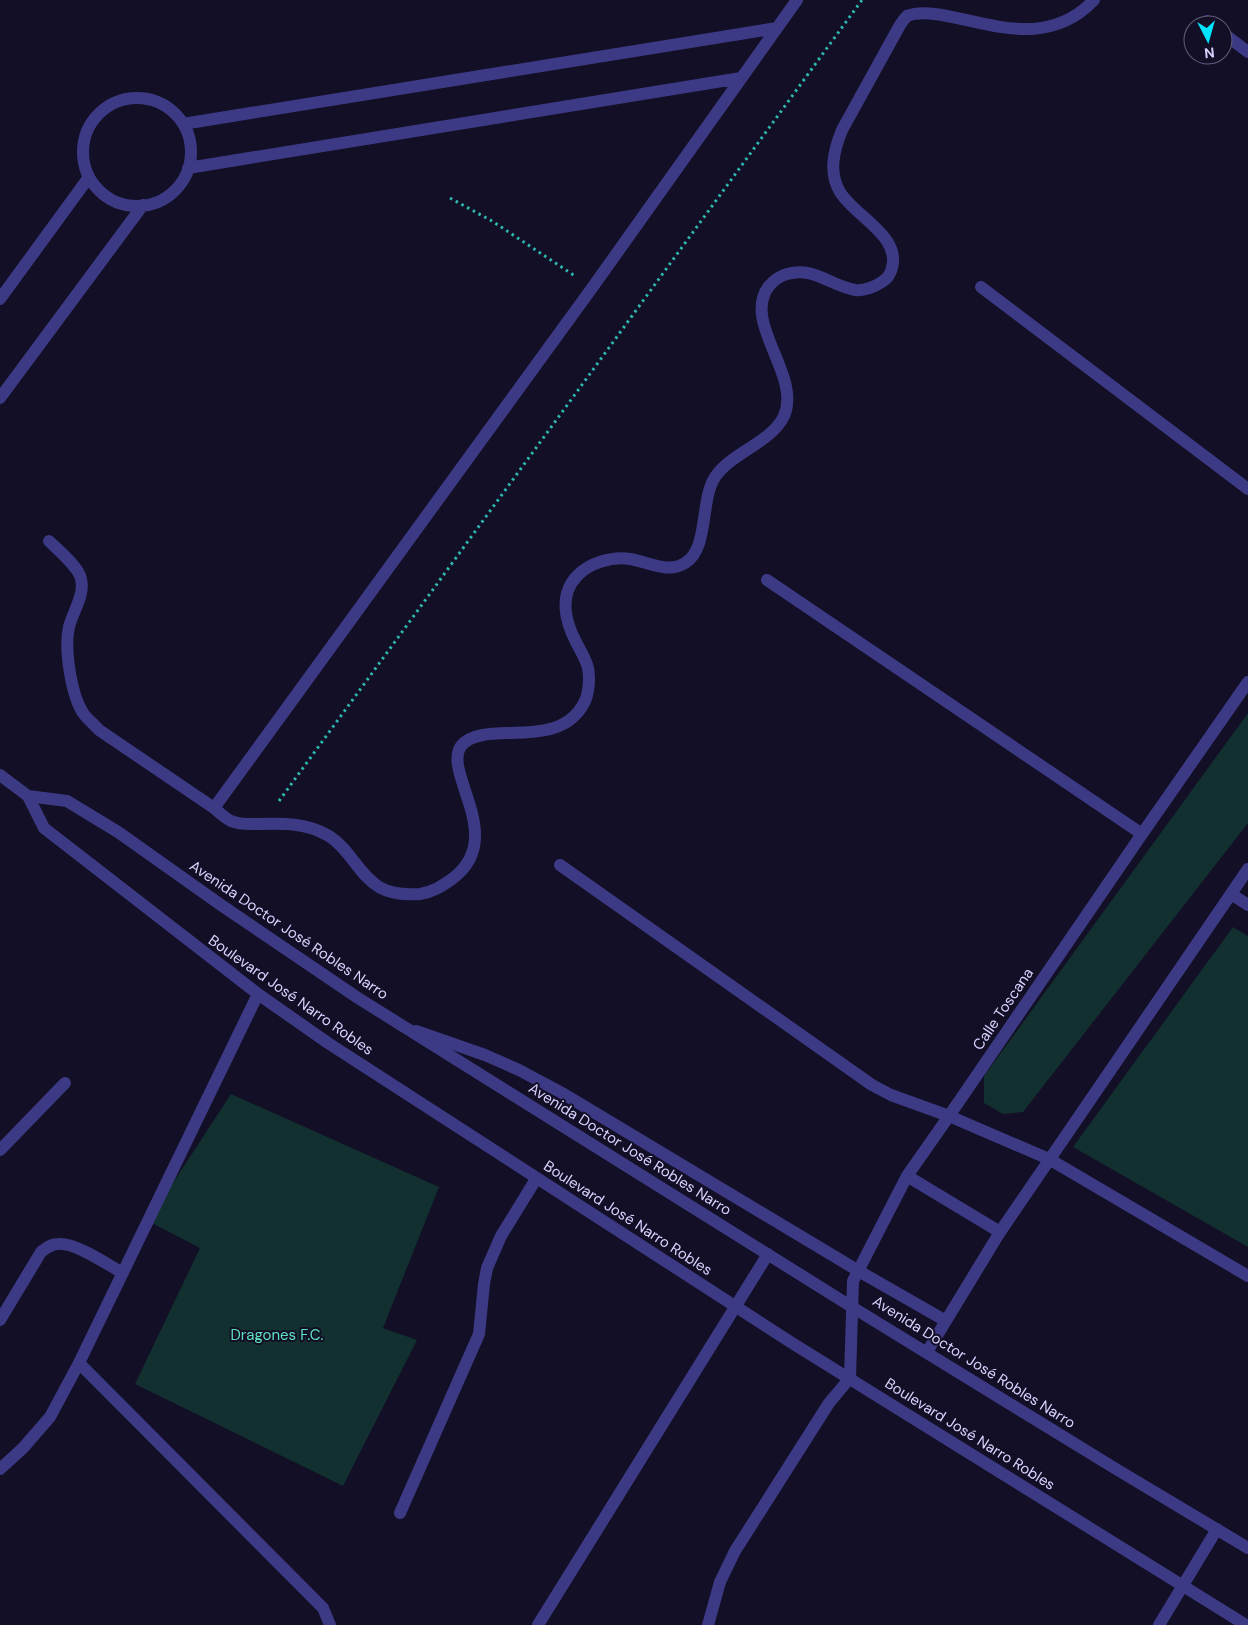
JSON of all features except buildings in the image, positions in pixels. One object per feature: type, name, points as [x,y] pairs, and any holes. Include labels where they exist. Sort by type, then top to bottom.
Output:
[{"type":"street","points":[[214,808],[592,288],[797,0]]},
{"type":"street","points":[[49,541],[79,572],[82,580],[80,596],[69,627],[69,665],[75,695],[84,713],[99,730],[214,808],[230,821],[247,824],[291,824],[320,831],[333,838],[342,846],[369,880],[380,888],[409,894],[424,893],[441,888],[460,874],[472,855],[475,836],[472,811],[458,765],[458,755],[462,746],[468,740],[482,736],[542,732],[558,727],[573,718],[584,703],[589,686],[588,668],[567,622],[565,609],[567,592],[574,579],[584,570],[611,559],[628,559],[672,568],[689,561],[695,554],[709,492],[714,480],[732,461],[781,422],[788,399],[786,385],[766,333],[762,308],[763,298],[768,287],[777,278],[788,273],[800,272],[813,273],[853,290],[864,290],[877,286],[888,278],[892,270],[893,259],[888,242],[840,193],[834,176],[833,160],[836,144],[842,130],[900,25],[907,16],[929,6],[959,8],[1010,22],[1029,25],[1050,24],[1072,16],[1094,0]]},
{"type":"street","points":[[183,124],[777,28]]},
{"type":"street","points":[[1233,41],[1248,52]]},
{"type":"street","points":[[188,168],[741,78]]},
{"type":"street","points":[[131,99],[146,99],[161,104],[174,112],[183,124],[190,138],[191,154],[188,168],[182,182],[172,194],[158,202],[144,206],[128,205],[114,201],[101,192],[89,177],[83,151],[86,136],[92,122],[103,111],[116,103],[131,99]]},
{"type":"street","points":[[0,299],[89,177]]},
{"type":"street","points":[[0,398],[144,206]]},
{"type":"street","points":[[981,287],[1248,489]]},
{"type":"street","points":[[767,580],[1142,834]]},
{"type":"street","name":"Calle Toscana","points":[[850,1378],[853,1281],[907,1176],[1248,682]]},
{"type":"street","name":"Avenida Doctor José Robles Narro","points":[[0,775],[28,796],[67,801],[118,832],[221,905],[405,1028],[852,1307],[1248,1548]]},
{"type":"street","name":"Boulevard José Narro Robles","points":[[28,796],[44,828],[258,994],[328,1044],[893,1406],[1246,1625]]},
{"type":"street","points":[[560,864],[872,1085],[892,1095],[949,1116],[1049,1159],[1248,1276]]},
{"type":"street","points":[[927,1352],[1000,1232],[1248,869]]},
{"type":"street","points":[[1231,894],[1248,905]]},
{"type":"street","points":[[0,1469],[23,1448],[50,1417],[79,1363],[258,994]]},
{"type":"street","points":[[405,1028],[485,1055],[519,1070],[562,1093],[857,1270],[946,1321]]},
{"type":"street","points":[[0,1150],[65,1082]]},
{"type":"street","points":[[907,1176],[1000,1232]]},
{"type":"street","points":[[400,1513],[479,1334],[487,1268],[501,1236],[536,1179]]},
{"type":"street","points":[[0,1320],[41,1252],[49,1246],[58,1244],[72,1245],[123,1273]]},
{"type":"street","points":[[538,1625],[768,1254]]},
{"type":"street","points":[[79,1363],[323,1608],[330,1625]]},
{"type":"street","points":[[708,1625],[720,1582],[735,1552],[829,1403],[850,1378]]},
{"type":"street","points":[[1159,1625],[1217,1528]]},
{"type":"path","points":[[263,824],[862,0]]},
{"type":"path","points":[[450,198],[492,221],[592,288]]},
{"type":"green space","points":[[1248,713],[1248,823],[1023,1112],[1003,1114],[984,1103],[984,1076]]},
{"type":"green space","points":[[1233,927],[1248,936],[1248,1247],[1073,1147]]},
{"type":"green space","name":"Dragones F.C.","points":[[231,1094],[439,1187],[383,1328],[417,1340],[343,1486],[135,1384],[200,1248],[148,1221]]}]
